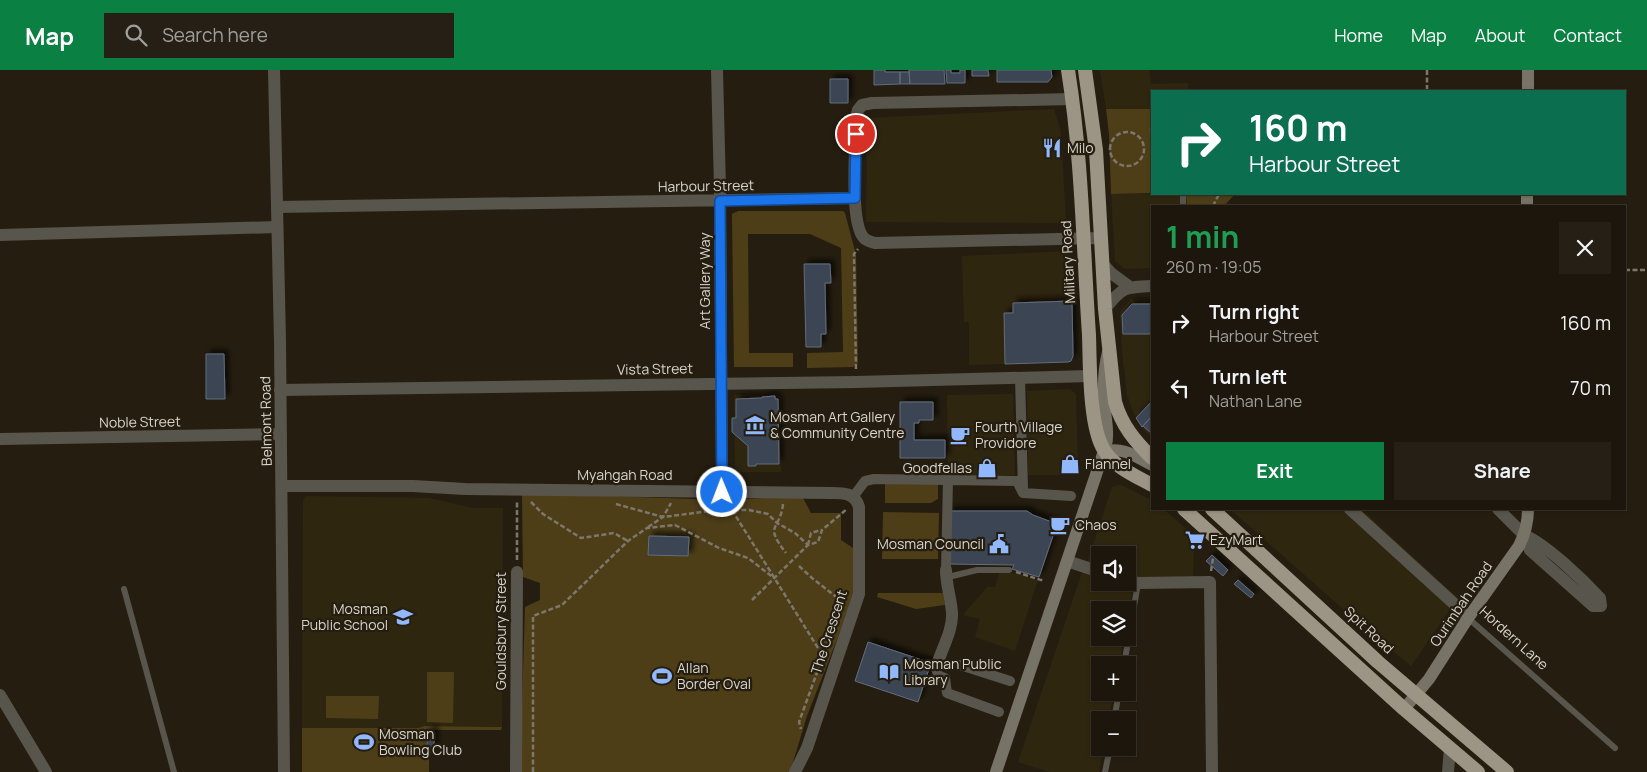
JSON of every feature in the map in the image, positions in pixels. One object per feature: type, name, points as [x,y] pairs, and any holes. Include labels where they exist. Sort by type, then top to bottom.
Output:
[{"type":"highway","name":"Military Road","points":[[1068,70],[1078,142],[1091,376],[1096,426],[1099,442],[1104,452]]},
{"type":"highway","points":[[1085,70],[1096,150],[1105,310],[1115,402],[1118,414],[1127,431],[1151,457]]},
{"type":"highway","points":[[1104,452],[1122,468],[1151,485]]},
{"type":"highway","points":[[1185,510],[1404,708],[1478,772]]},
{"type":"highway","name":"Spit Road","points":[[1213,510],[1416,694],[1508,772]]},
{"type":"main road","points":[[1528,70],[1528,90]]},
{"type":"main road","points":[[996,772],[1104,452],[1107,434],[1103,385],[1109,350]]},
{"type":"main road","points":[[1104,452],[1119,449],[1151,464]]},
{"type":"main road","name":"Ourimbah Road","points":[[1404,708],[1429,679],[1468,618],[1519,546],[1528,521],[1528,510]]},
{"type":"street","name":"Belmont Road","points":[[274,70],[282,486],[284,772]]},
{"type":"street","name":"Art Gallery Way","points":[[717,70],[722,492]]},
{"type":"street","points":[[1073,99],[872,103],[862,105],[858,110],[856,118],[855,212],[858,228],[864,239],[875,244],[1101,238]]},
{"type":"street","name":"Harbour Street","points":[[277,207],[855,198]]},
{"type":"street","points":[[0,235],[277,228]]},
{"type":"street","points":[[1102,263],[1111,274],[1130,287]]},
{"type":"street","points":[[1105,310],[1114,297],[1130,287],[1151,286]]},
{"type":"street","name":"Vista Street","points":[[280,390],[856,382],[1091,376]]},
{"type":"street","points":[[1020,378],[1023,493]]},
{"type":"street","name":"Noble Street","points":[[0,439],[281,434]]},
{"type":"street","points":[[851,502],[865,481],[874,479],[1017,481],[1023,493]]},
{"type":"street","points":[[948,480],[945,576],[952,614],[936,669],[939,676],[945,678],[947,692],[1000,712]]},
{"type":"street","name":"Myahgah Road","points":[[282,486],[394,486],[782,493],[832,492],[844,493],[851,502]]},
{"type":"street","points":[[1023,493],[1071,496]]},
{"type":"street","name":"The Crescent","points":[[795,772],[807,748],[859,594],[859,507],[858,500],[851,502]]},
{"type":"street","name":"Hordern Lane","points":[[1351,510],[1468,618]]},
{"type":"street","points":[[1499,510],[1524,535],[1536,540],[1591,589],[1600,598],[1601,606],[1593,606],[1530,550],[1524,535]]},
{"type":"street","points":[[1067,561],[1091,569]]},
{"type":"street","name":"Gouldsbury Street","points":[[516,772],[517,572]]},
{"type":"street","points":[[1136,582],[1210,582],[1212,772]]},
{"type":"street","points":[[960,665],[1010,681]]},
{"type":"street","points":[[0,695],[46,772]]},
{"type":"street","points":[[1448,772],[1450,748]]},
{"type":"lane","points":[[945,576],[976,570],[1009,570]]},
{"type":"lane","points":[[124,589],[174,772]]},
{"type":"lane","points":[[1125,656],[1132,591]]},
{"type":"lane","name":"Hordern Lane","points":[[1468,618],[1615,748]]},
{"type":"lane","points":[[1105,772],[1108,756]]},
{"type":"path","points":[[1427,70],[1427,90]]},
{"type":"path","points":[[1124,132],[1130,132],[1140,137],[1144,147],[1141,158],[1128,166],[1118,162],[1111,154],[1111,142],[1124,132]]},
{"type":"path","points":[[1144,147],[1151,147]]},
{"type":"path","points":[[856,382],[854,254],[864,239]]},
{"type":"path","points":[[1626,270],[1647,270]]},
{"type":"path","name":"Gouldsbury Street","points":[[517,489],[517,572]]},
{"type":"path","points":[[533,772],[533,616],[562,605],[628,541],[663,517],[678,490]]},
{"type":"path","points":[[782,493],[783,508],[773,532],[775,539],[786,553]]},
{"type":"path","points":[[535,498],[526,498],[543,514],[581,538],[614,533],[628,541]]},
{"type":"path","points":[[752,600],[808,545],[818,542],[822,530],[851,502]]},
{"type":"path","points":[[615,504],[663,517],[718,510],[749,510],[768,514],[777,523],[795,533],[808,545]]},
{"type":"path","points":[[732,510],[823,656],[799,722],[801,731]]},
{"type":"path","points":[[647,528],[675,525],[719,548],[748,558],[774,578]]},
{"type":"path","points":[[808,545],[811,533],[822,530]]},
{"type":"path","points":[[799,566],[854,610]]},
{"type":"path","points":[[1009,570],[1044,581]]},
{"type":"shaded area","points":[[1100,70],[1149,70],[1151,84],[1188,83],[1188,90],[1151,90],[1151,109],[1106,109]]},
{"type":"shaded area","points":[[1054,109],[1061,132],[1066,223],[866,222],[867,118]]},
{"type":"shaded area","points":[[1106,109],[1151,109],[1151,193],[1111,194],[1109,134]]},
{"type":"shaded area","points":[[1111,194],[1180,195],[1180,205],[1151,205],[1151,268],[1125,269],[1115,261]]},
{"type":"shaded area","points":[[1186,195],[1234,195],[1225,205],[1187,205]]},
{"type":"shaded area","points":[[738,211],[843,211],[845,213],[856,255],[858,363],[853,367],[807,368],[807,353],[843,352],[841,248],[810,234],[748,234],[749,353],[793,353],[793,367],[734,367],[732,214]]},
{"type":"shaded area","points":[[1069,251],[1073,356],[1071,361],[969,365],[969,322],[964,322],[962,256]]},
{"type":"shaded area","points":[[1131,299],[1151,300],[1151,437],[1134,414],[1127,395],[1120,311]]},
{"type":"shaded area","points":[[1070,389],[1076,394],[1078,469],[1068,475],[1028,475],[1027,391]]},
{"type":"shaded area","points":[[1013,394],[1015,475],[948,476],[947,395]]},
{"type":"shaded area","name":"Mosman Art Gallery & Community Centre","points":[[734,395],[780,395],[781,472],[735,472]]},
{"type":"shaded area","points":[[885,482],[938,482],[938,499],[931,503],[885,503]]},
{"type":"shaded area","points":[[1121,485],[1149,499],[1151,501],[1151,510],[1164,510],[1189,531],[1194,541],[1193,577],[1136,577],[1136,546],[1093,546],[1112,487]]},
{"type":"shaded area","points":[[522,493],[723,500],[802,496],[811,513],[841,513],[841,540],[856,550],[855,589],[807,716],[790,772],[520,772],[525,607],[540,600],[540,583],[523,577]]},
{"type":"shaded area","name":"Mosman Public School","points":[[306,496],[429,498],[473,508],[503,508],[502,727],[302,728],[303,501]]},
{"type":"shaded area","points":[[1231,510],[1362,510],[1458,598],[1411,666],[1352,617]]},
{"type":"shaded area","points":[[883,512],[939,513],[938,559],[882,559]]},
{"type":"shaded area","points":[[1091,551],[1091,565],[1087,563]]},
{"type":"shaded area","points":[[1000,571],[1038,580],[1015,651],[975,637],[980,619],[963,615],[987,587],[995,587]]},
{"type":"shaded area","points":[[1082,572],[1091,576],[1091,591],[1132,592],[1131,601],[1091,601],[1091,646],[1123,646],[1121,656],[1091,656],[1091,701],[1112,701],[1110,711],[1091,711],[1091,756],[1102,756],[1099,772],[1049,772],[1018,762]]},
{"type":"shaded area","points":[[878,593],[943,593],[945,605],[916,609],[877,597]]},
{"type":"shaded area","points":[[427,672],[454,672],[453,723],[427,722]]},
{"type":"shaded area","points":[[326,696],[379,696],[378,719],[326,718]]},
{"type":"shaded area","name":"Mosman Bowling Club","points":[[424,726],[502,727],[501,730],[426,730],[426,753],[429,753],[429,772],[302,772],[302,728],[418,728]]},
{"type":"building","points":[[874,70],[900,72],[900,84],[874,85]]},
{"type":"building","points":[[909,70],[944,70],[945,84],[910,84]]},
{"type":"building","points":[[946,70],[951,70],[951,73],[960,73],[960,70],[965,70],[965,83],[947,83]]},
{"type":"building","points":[[972,70],[988,70],[989,76],[972,76]]},
{"type":"building","points":[[997,70],[1051,70],[1052,77],[1048,82],[997,82]]},
{"type":"building","points":[[900,72],[909,72],[910,84],[900,84]]},
{"type":"building","points":[[830,79],[848,79],[848,103],[830,103]]},
{"type":"building","points":[[804,264],[830,264],[831,283],[825,283],[826,334],[821,334],[821,347],[806,347]]},
{"type":"building","points":[[1072,301],[1073,356],[1071,361],[1005,364],[1004,313],[1013,313],[1013,303]]},
{"type":"building","points":[[1132,304],[1151,304],[1151,334],[1123,334],[1122,315]]},
{"type":"building","points":[[206,354],[224,354],[225,399],[206,399]]},
{"type":"building","name":"Mosman Art Gallery & Community Centre","points":[[775,396],[775,399],[778,399],[779,464],[748,466],[748,446],[732,432],[732,418],[736,418],[736,399]]},
{"type":"building","points":[[900,402],[933,402],[933,420],[919,420],[919,423],[914,423],[914,440],[945,440],[945,458],[900,458]]},
{"type":"building","points":[[1151,402],[1151,417],[1142,427],[1136,418]]},
{"type":"building","points":[[1151,417],[1151,433],[1143,426]]},
{"type":"building","name":"Mosman Council","points":[[949,511],[1027,511],[1057,524],[1039,577],[1012,569],[1014,565],[948,564]]},
{"type":"building","points":[[649,536],[689,537],[688,556],[648,555]]},
{"type":"building","points":[[1212,555],[1228,570],[1223,576],[1206,561]]},
{"type":"building","points":[[1238,580],[1254,594],[1251,598],[1234,584]]},
{"type":"building","points":[[868,642],[931,663],[918,702],[855,681]]},
{"type":"building","points":[[427,731],[434,731],[434,753],[427,753]]},
{"type":"place","name":"Milo","points":[[1052,148]]},
{"type":"place","name":"Mosman Art Gallery & Community Centre","points":[[755,425]]},
{"type":"place","name":"Fourth Village Providore","points":[[960,435]]},
{"type":"place","name":"Flannel","points":[[1070,464]]},
{"type":"place","name":"Goodfellas","points":[[987,468]]},
{"type":"place","name":"Chaos","points":[[1060,525]]},
{"type":"place","name":"EzyMart","points":[[1195,540]]},
{"type":"place","name":"Mosman Council","points":[[999,544]]},
{"type":"place","name":"Mosman Public School","points":[[403,617]]},
{"type":"place","name":"Mosman Public Library","points":[[889,672]]},
{"type":"place","name":"Allan Border Oval","points":[[662,676]]},
{"type":"place","name":"Mosman Bowling Club","points":[[364,742]]},
{"type":"route","points":[[722,492],[720,201],[855,198],[856,134]]}]
